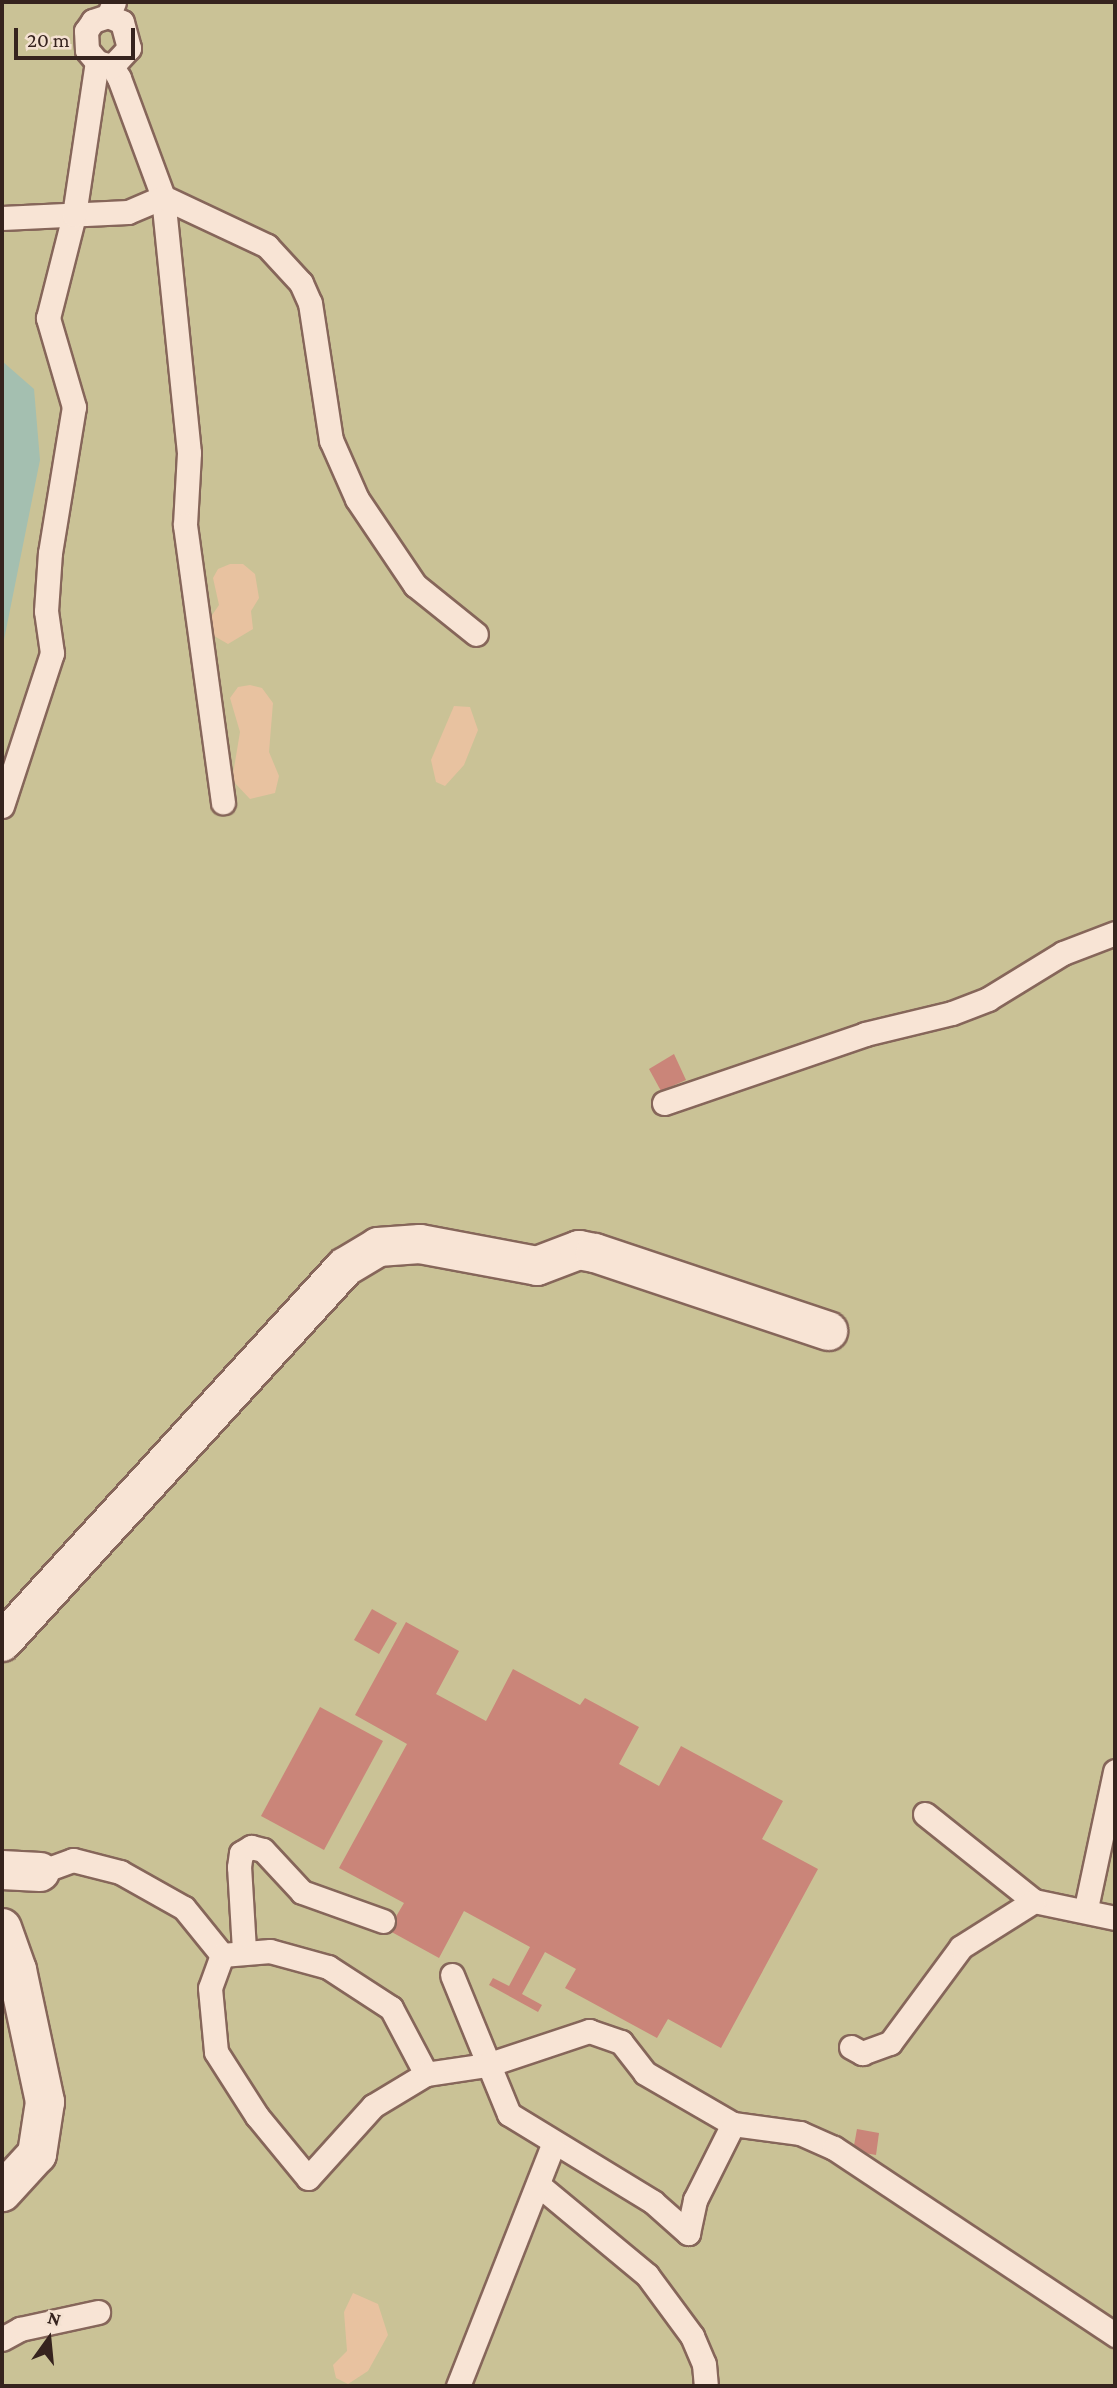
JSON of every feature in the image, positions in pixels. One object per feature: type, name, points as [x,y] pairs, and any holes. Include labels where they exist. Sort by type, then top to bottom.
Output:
[{"type":"street","points":[[2,1642],[345,1267],[378,1247],[420,1244],[537,1266],[587,1251],[828,1331]]},
{"type":"street","points":[[2,1870],[40,1872]]},
{"type":"street","points":[[2,1928],[7,1978],[45,2102],[37,2154],[2,2192]]},
{"type":"lane","points":[[2,806],[52,653],[46,611],[50,553],[74,407],[48,318],[74,215],[104,64],[129,48],[122,22],[111,9],[93,21],[86,31],[88,50],[104,64],[163,197],[189,453],[185,525],[223,802]]},
{"type":"lane","points":[[2,218],[128,212],[163,197],[267,246],[301,283],[310,303],[331,440],[358,499],[415,585],[476,634]]},
{"type":"lane","points":[[664,1103],[865,1034],[952,1013],[988,999],[1063,953],[1115,933]]},
{"type":"lane","points":[[1086,1908],[1115,1771]]},
{"type":"lane","points":[[925,1814],[1034,1902],[1086,1908],[1115,1918]]},
{"type":"lane","points":[[383,1921],[302,1892],[263,1850],[251,1847],[241,1853],[233,1952],[210,1988],[216,2052],[257,2116],[308,2178],[373,2106],[426,2074],[487,2065],[589,2031],[621,2042],[645,2073],[733,2124],[800,2133],[834,2148],[1115,2335]]},
{"type":"lane","points":[[40,1872],[72,1860],[120,1871],[184,1908],[233,1952],[328,1967],[391,2007],[426,2074]]},
{"type":"lane","points":[[851,2047],[862,2053],[890,2043],[961,1947],[1034,1902]]},
{"type":"lane","points":[[452,1975],[509,2114],[554,2145],[653,2202],[688,2233],[695,2200],[733,2124]]},
{"type":"lane","points":[[458,2386],[541,2187],[554,2145]]},
{"type":"lane","points":[[541,2187],[647,2275],[692,2336],[704,2364],[706,2386]]},
{"type":"lane","points":[[2,2339],[20,2329],[98,2312]]},
{"type":"shaded area","points":[[2,2],[1115,2],[1115,2386],[2,2386]]},
{"type":"shaded area","points":[[2,361],[34,389],[40,460],[2,650]]},
{"type":"sand","points":[[230,564],[243,564],[255,574],[259,598],[251,611],[253,629],[228,644],[209,633],[208,621],[219,605],[213,578],[218,569]]},
{"type":"sand","points":[[250,685],[262,688],[273,703],[269,752],[279,776],[275,793],[250,799],[232,780],[240,732],[230,698],[238,687]]},
{"type":"sand","points":[[454,706],[470,707],[478,730],[464,765],[445,786],[436,782],[431,760]]},
{"type":"sand","points":[[353,2293],[378,2304],[388,2335],[368,2371],[348,2384],[336,2378],[333,2365],[347,2351],[344,2312]]},
{"type":"building","points":[[674,1054],[686,1080],[661,1091],[649,1069]]},
{"type":"building","points":[[372,1609],[397,1623],[379,1654],[354,1640]]},
{"type":"building","points":[[406,1622],[459,1651],[436,1694],[486,1721],[513,1669],[580,1705],[585,1698],[639,1727],[619,1764],[659,1786],[681,1746],[783,1801],[762,1839],[818,1869],[721,2048],[668,2019],[657,2038],[565,1988],[576,1969],[545,1952],[522,1994],[542,2005],[538,2012],[489,1985],[493,1978],[509,1986],[530,1947],[464,1911],[439,1958],[388,1930],[404,1903],[339,1868],[407,1744],[355,1715]]},
{"type":"building","points":[[320,1707],[383,1741],[324,1850],[261,1816]]},
{"type":"building","points":[[857,2129],[879,2133],[876,2155],[853,2151]]}]
